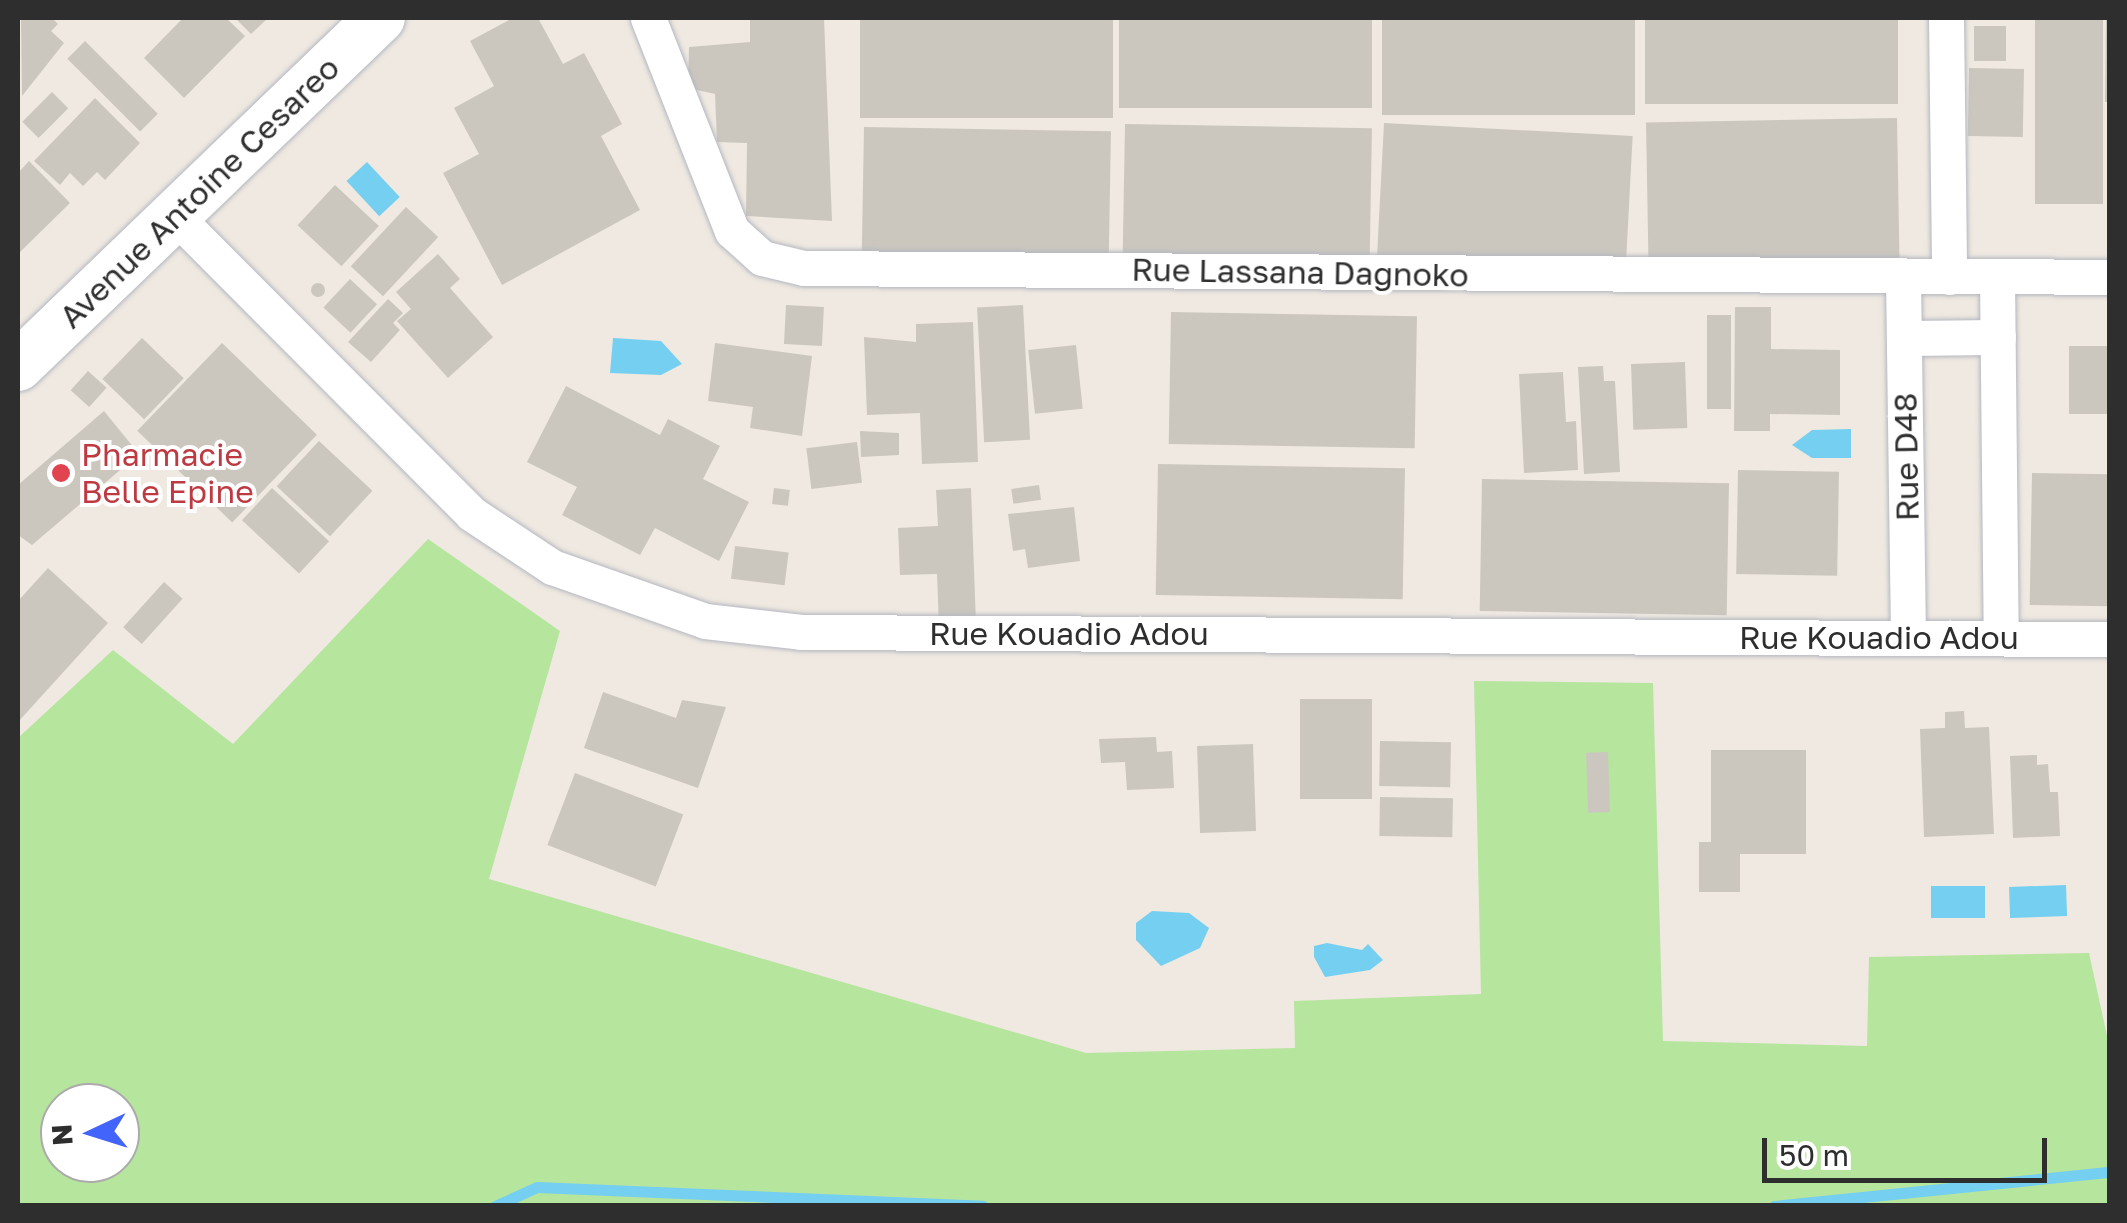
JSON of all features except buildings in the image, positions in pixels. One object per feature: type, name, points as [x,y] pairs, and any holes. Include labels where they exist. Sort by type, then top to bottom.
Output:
[{"type":"street","name":"Avenue Antoine Cesareo","points":[[18,366],[178,218],[380,18]]},
{"type":"street","name":"Rue Lassana Dagnoko","points":[[648,18],[732,231],[762,258],[804,268],[2110,277]]},
{"type":"street","points":[[1946,18],[1949,277]]},
{"type":"street","name":"Rue Kouadio Adou","points":[[178,218],[472,514],[552,566],[705,621],[801,632],[2110,639]]},
{"type":"street","name":"Rue D48","points":[[1904,278],[1908,637]]},
{"type":"street","points":[[1997,278],[2001,636]]},
{"type":"street","points":[[1904,338],[1998,337]]},
{"type":"green space","points":[[428,539],[560,631],[489,879],[1086,1053],[1295,1048],[1294,1001],[1481,994],[1474,681],[1653,683],[1663,1041],[1867,1046],[1869,957],[2089,953],[2109,1045],[2109,1205],[18,1206],[18,738],[113,650],[233,744]]},
{"type":"water","points":[[367,162],[400,197],[379,216],[347,181]]},
{"type":"water","points":[[613,338],[661,341],[682,364],[661,375],[610,373]]},
{"type":"water","points":[[1851,429],[1851,458],[1812,458],[1792,445],[1812,430]]},
{"type":"water","points":[[2066,885],[2067,916],[2010,918],[2009,887]]},
{"type":"water","points":[[1931,886],[1985,886],[1985,918],[1931,918]]},
{"type":"water","points":[[1152,911],[1189,913],[1209,928],[1200,948],[1161,966],[1136,940],[1136,923]]},
{"type":"water","points":[[1327,943],[1362,950],[1368,944],[1383,960],[1370,970],[1325,977],[1314,957],[1314,946]]},
{"type":"waterway","points":[[1774,1206],[2110,1172]]},
{"type":"waterway","points":[[495,1206],[537,1187],[983,1206]]},
{"type":"place","name":"Pharmacie Belle Epine","points":[[61,473]]}]
